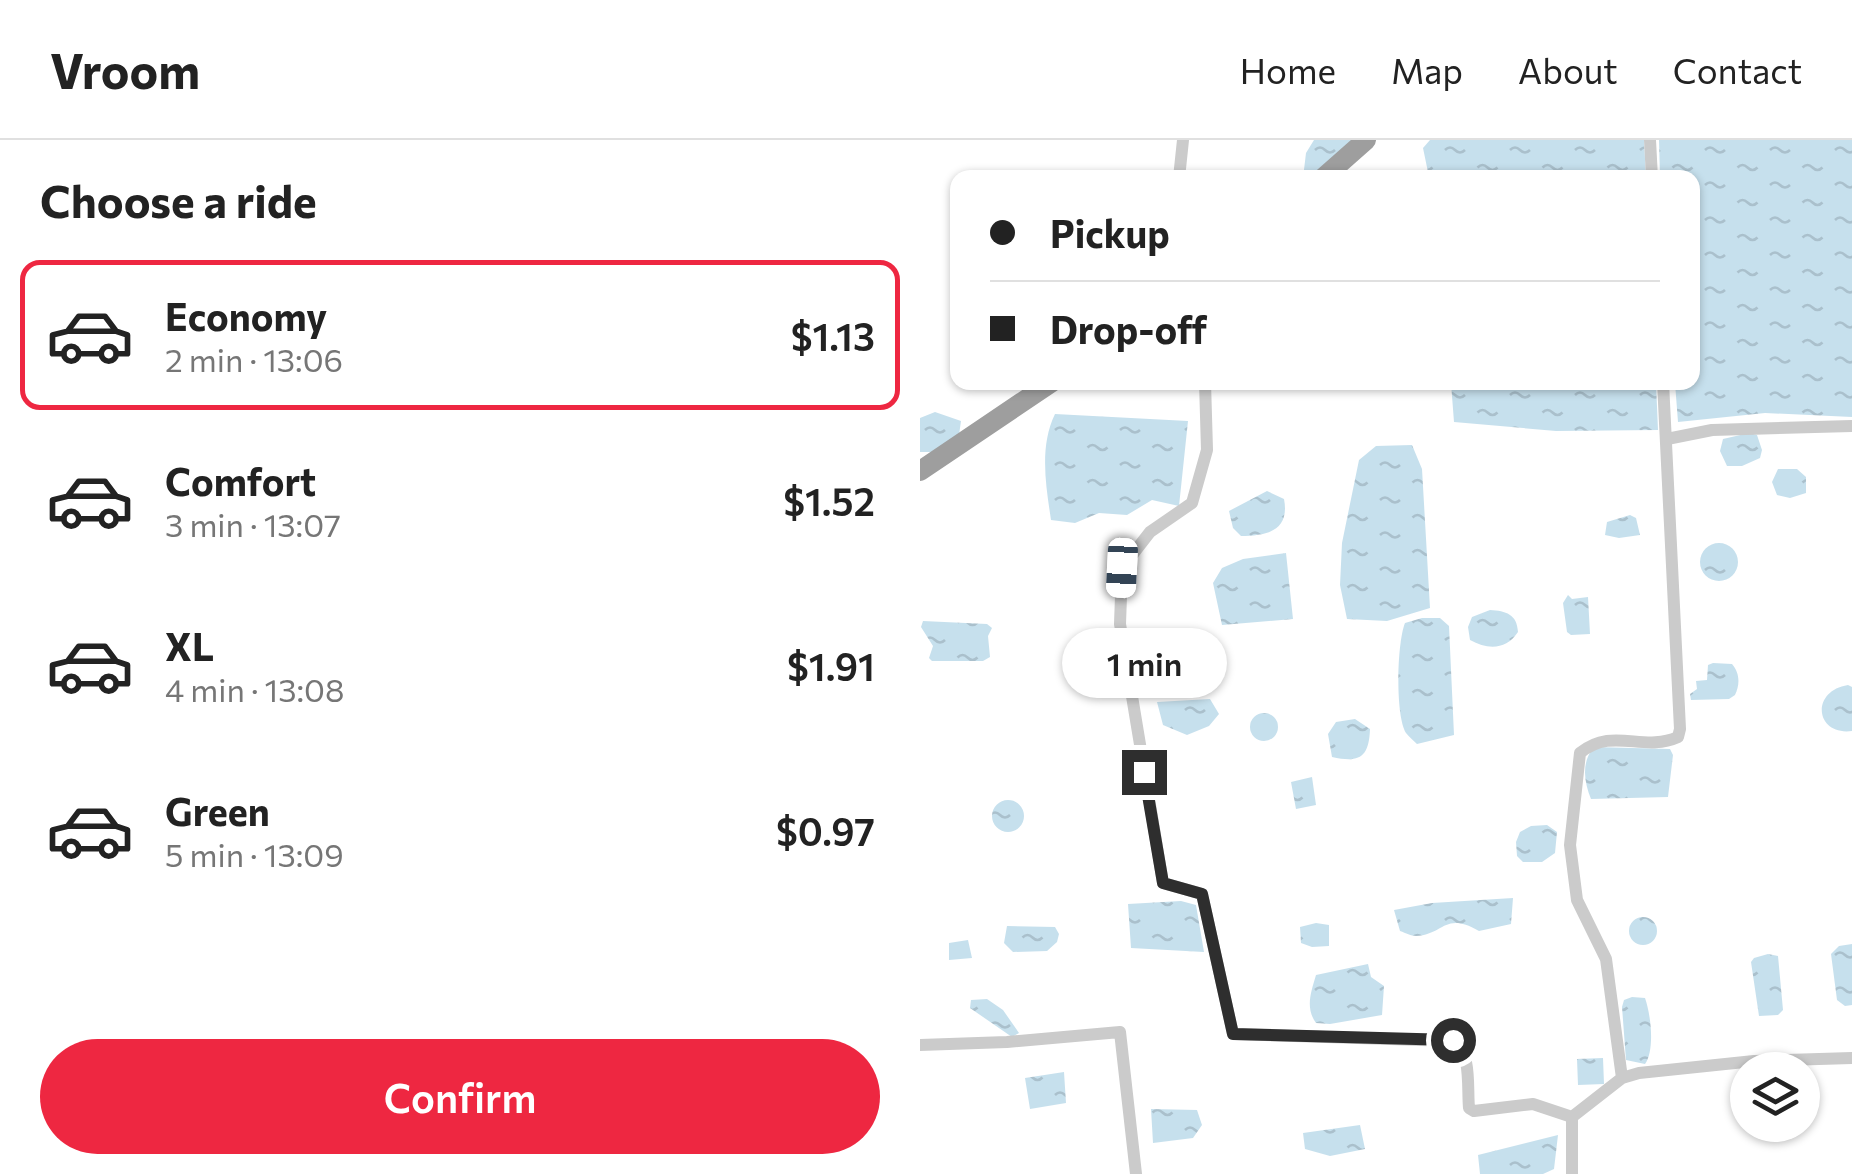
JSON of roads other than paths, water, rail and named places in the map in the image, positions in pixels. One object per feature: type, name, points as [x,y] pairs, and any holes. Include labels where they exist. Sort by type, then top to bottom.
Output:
[{"type":"highway","points":[[1332,170],[1366,140]]},
{"type":"highway","points":[[920,471],[1040,390]]},
{"type":"street","points":[[1180,170],[1182,140]]},
{"type":"street","points":[[1650,140],[1652,170]]},
{"type":"street","points":[[1205,390],[1207,450],[1192,503],[1150,532],[1122,568],[1120,624],[1163,883],[1202,894],[1233,1034],[1453,1040],[1460,1044],[1465,1057],[1469,1108],[1474,1111],[1533,1104],[1572,1117]]},
{"type":"street","points":[[1622,1078],[1606,958],[1577,900],[1570,845],[1580,753],[1596,740],[1659,742],[1678,737],[1680,729],[1664,390]]},
{"type":"street","points":[[1668,438],[1712,430],[1852,426]]},
{"type":"street","points":[[920,1044],[1007,1042],[1120,1032],[1136,1174]]},
{"type":"street","points":[[1572,1117],[1622,1078],[1664,1068],[1852,1058]]},
{"type":"street","points":[[1572,1117],[1572,1174]]},
{"type":"water","points":[[1314,140],[1363,140],[1323,170],[1304,170],[1306,153]]},
{"type":"water","points":[[1430,140],[1644,140],[1646,170],[1428,170],[1423,148]]},
{"type":"water","points":[[1659,140],[1852,140],[1852,417],[1765,413],[1678,422],[1676,390],[1700,390],[1700,170],[1660,170]]},
{"type":"water","points":[[1452,390],[1656,390],[1658,430],[1556,431],[1454,422]]},
{"type":"water","points":[[935,412],[961,421],[959,435],[932,452],[920,452],[920,418]]},
{"type":"water","points":[[1055,414],[1188,421],[1179,506],[1152,500],[1127,515],[1099,513],[1075,523],[1051,520],[1045,453]]},
{"type":"water","points":[[1757,435],[1762,450],[1760,458],[1742,466],[1727,466],[1720,451],[1723,439]]},
{"type":"water","points":[[1412,445],[1422,469],[1430,608],[1387,621],[1347,619],[1340,585],[1342,543],[1359,460],[1376,446]]},
{"type":"water","points":[[1778,469],[1797,469],[1806,477],[1806,493],[1790,498],[1777,495],[1772,482]]},
{"type":"water","points":[[1267,491],[1284,499],[1284,518],[1268,532],[1241,536],[1233,528],[1229,511]]},
{"type":"water","points":[[1630,515],[1636,518],[1640,535],[1605,535],[1607,522]]},
{"type":"water","points":[[1719,543],[1732,549],[1738,562],[1732,575],[1719,581],[1706,575],[1700,562],[1706,549]]},
{"type":"water","points":[[1286,553],[1293,619],[1222,625],[1213,583],[1222,568],[1243,559]]},
{"type":"water","points":[[1568,595],[1572,599],[1588,597],[1590,634],[1567,632],[1563,603]]},
{"type":"water","points":[[1490,610],[1510,615],[1518,632],[1502,645],[1490,647],[1470,640],[1468,627],[1472,617]]},
{"type":"water","points":[[1440,618],[1449,626],[1454,735],[1417,744],[1402,724],[1399,662],[1405,623]]},
{"type":"water","points":[[923,621],[987,624],[992,628],[988,636],[990,657],[983,661],[932,661],[929,658],[933,646],[921,627]]},
{"type":"water","points":[[1732,664],[1735,668],[1735,695],[1729,699],[1691,700],[1690,694],[1697,689],[1696,681],[1707,680],[1708,665]]},
{"type":"water","points":[[1848,685],[1852,687],[1852,731],[1840,731],[1824,720],[1823,704],[1827,695]]},
{"type":"water","points":[[1210,699],[1219,714],[1209,726],[1187,735],[1163,725],[1157,702]]},
{"type":"water","points":[[1264,713],[1274,717],[1278,727],[1274,737],[1264,741],[1254,737],[1250,727],[1254,717]]},
{"type":"water","points":[[1355,719],[1370,729],[1365,752],[1356,758],[1332,757],[1328,734],[1336,722]]},
{"type":"water","points":[[1594,747],[1670,749],[1673,755],[1668,797],[1591,799],[1585,772]]},
{"type":"water","points":[[1312,777],[1316,805],[1296,809],[1291,782]]},
{"type":"water","points":[[1008,800],[1020,804],[1024,816],[1020,828],[1008,832],[996,828],[992,816],[996,804]]},
{"type":"water","points":[[1547,825],[1557,832],[1555,853],[1542,862],[1523,862],[1517,856],[1520,832],[1531,826]]},
{"type":"water","points":[[1513,898],[1511,924],[1479,931],[1458,923],[1412,936],[1400,931],[1394,910],[1432,903]]},
{"type":"water","points":[[1181,901],[1196,905],[1204,952],[1131,948],[1128,904]]},
{"type":"water","points":[[1643,917],[1653,921],[1657,931],[1653,941],[1643,945],[1633,941],[1629,931],[1633,921]]},
{"type":"water","points":[[1329,925],[1329,946],[1301,943],[1300,927]]},
{"type":"water","points":[[1007,926],[1055,927],[1059,934],[1047,951],[1013,952],[1004,943]]},
{"type":"water","points":[[968,940],[972,958],[949,960],[949,943]]},
{"type":"water","points":[[1852,944],[1852,1005],[1845,1006],[1837,1000],[1831,954],[1839,946]]},
{"type":"water","points":[[1768,954],[1778,956],[1783,1010],[1778,1015],[1759,1016],[1751,962]]},
{"type":"water","points":[[1368,964],[1371,977],[1384,986],[1382,1015],[1316,1023],[1310,1006],[1316,975]]},
{"type":"water","points":[[1645,998],[1649,1014],[1651,1041],[1645,1064],[1626,1060],[1622,1007],[1624,1000]]},
{"type":"water","points":[[987,999],[1003,1010],[1019,1033],[1012,1037],[970,1008],[971,1000]]},
{"type":"water","points":[[1603,1058],[1604,1084],[1578,1085],[1577,1059]]},
{"type":"water","points":[[1064,1072],[1066,1103],[1030,1109],[1025,1078]]},
{"type":"water","points":[[1151,1109],[1197,1110],[1202,1125],[1193,1138],[1153,1143]]},
{"type":"water","points":[[1360,1125],[1365,1149],[1330,1156],[1305,1149],[1303,1133]]},
{"type":"water","points":[[1558,1135],[1554,1169],[1543,1174],[1480,1174],[1478,1155]]}]
